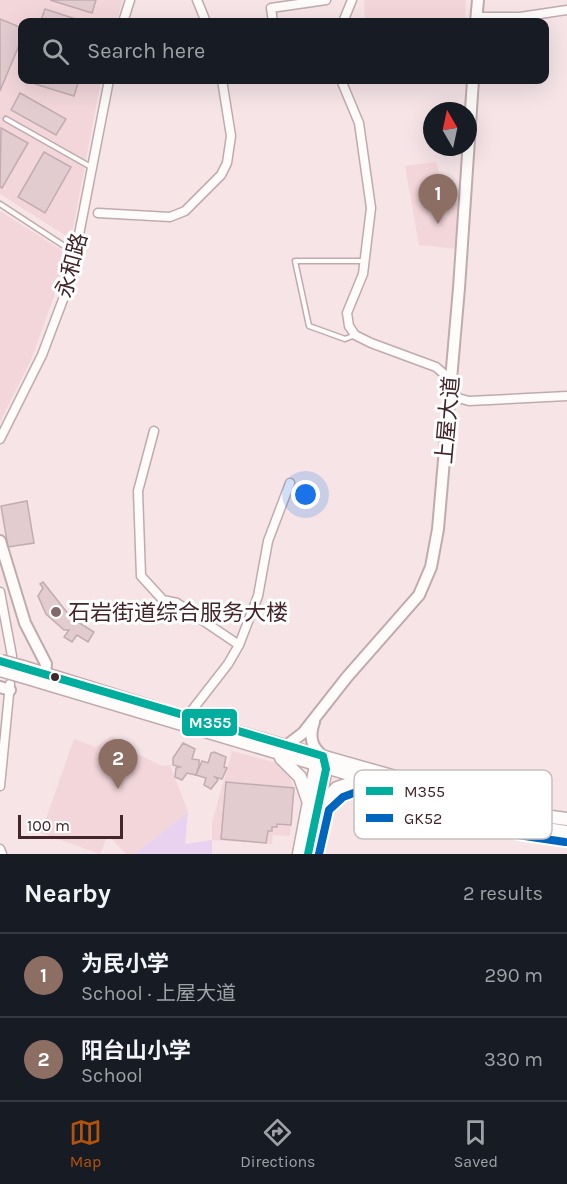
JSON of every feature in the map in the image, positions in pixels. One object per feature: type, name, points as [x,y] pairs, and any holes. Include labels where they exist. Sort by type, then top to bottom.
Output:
[{"type":"main road","points":[[3,662],[22,672],[270,750],[354,771]]},
{"type":"main road","points":[[22,672],[45,675],[286,746],[354,775]]},
{"type":"main road","points":[[270,750],[295,770],[303,782],[312,808],[308,854]]},
{"type":"main road","points":[[299,854],[322,763]]},
{"type":"main road","points":[[312,808],[337,788],[354,782]]},
{"type":"main road","points":[[552,817],[567,819]]},
{"type":"main road","points":[[552,830],[567,832]]},
{"type":"street","points":[[124,18],[130,0]]},
{"type":"street","points":[[197,0],[204,18]]},
{"type":"street","points":[[272,18],[271,8],[326,0]]},
{"type":"street","points":[[345,18],[352,0]]},
{"type":"street","points":[[477,18],[478,0]]},
{"type":"street","points":[[506,18],[567,10]]},
{"type":"street","name":"永和路","points":[[0,439],[42,355],[70,281],[108,84]]},
{"type":"street","points":[[98,213],[170,217],[185,211],[221,175],[227,163],[231,136],[223,84]]},
{"type":"street","points":[[343,84],[359,123],[371,208],[363,274],[347,313],[349,326],[356,335],[371,343],[436,367],[450,383],[458,398],[469,402],[567,396]]},
{"type":"street","name":"上屋大道","points":[[286,746],[292,743],[315,719],[347,677],[410,607],[425,583],[436,548],[472,84]]},
{"type":"street","points":[[154,431],[138,491],[141,576],[163,600],[177,603],[239,645]]},
{"type":"street","points":[[186,718],[228,664],[239,645],[258,596],[268,541],[290,483]]},
{"type":"street","points":[[0,543],[25,623],[46,664],[45,675]]},
{"type":"street","points":[[0,592],[3,662]]},
{"type":"street","points":[[0,786],[6,687]]},
{"type":"street","points":[[315,719],[310,738],[322,763]]},
{"type":"street","points":[[0,849],[2,854]]},
{"type":"lane","points":[[6,119],[93,168]]},
{"type":"lane","points":[[0,204],[76,253]]},
{"type":"lane","points":[[356,335],[345,339],[309,326],[295,261],[364,261]]},
{"type":"shaded area","points":[[0,0],[123,0],[117,18],[18,18],[18,84],[100,84],[71,239],[0,194]]},
{"type":"shaded area","points":[[364,0],[466,0],[465,18],[365,18]]},
{"type":"shaded area","points":[[436,162],[447,203],[461,204],[458,249],[419,245],[405,166]]},
{"type":"shaded area","points":[[0,211],[69,255],[31,360],[0,422]]},
{"type":"shaded area","points":[[112,736],[125,748],[162,766],[170,765],[188,812],[135,854],[126,854],[108,835],[100,854],[41,833],[74,739],[96,747]]},
{"type":"shaded area","points":[[232,751],[276,763],[288,773],[294,788],[290,836],[273,835],[272,844],[212,840],[212,823]]},
{"type":"shaded area","points":[[188,812],[185,844],[212,840],[212,854],[135,854]]},
{"type":"building","points":[[50,0],[96,0],[92,13]]},
{"type":"building","points":[[45,9],[73,18],[42,18]]},
{"type":"building","points":[[0,19],[18,26],[18,48],[0,91]]},
{"type":"building","points":[[35,84],[78,84],[74,96]]},
{"type":"building","points":[[20,93],[66,119],[56,135],[11,110]]},
{"type":"building","points":[[1,128],[28,143],[2,188],[0,187]]},
{"type":"building","points":[[44,152],[71,167],[45,213],[18,197]]},
{"type":"building","points":[[27,501],[34,543],[8,547],[1,506]]},
{"type":"building","name":"石岩街道综合服务大楼","points":[[43,582],[73,620],[72,625],[75,620],[94,632],[88,642],[77,635],[72,642],[64,637],[69,630],[64,630],[46,614],[38,596],[43,588],[40,584]]},
{"type":"building","points":[[183,743],[195,749],[192,759],[199,760],[199,766],[196,775],[187,773],[182,780],[175,777],[176,768],[180,767],[173,765],[173,758]]},
{"type":"building","points":[[211,753],[226,757],[224,767],[227,768],[222,779],[215,777],[218,780],[211,789],[204,785],[206,778],[196,775],[202,761],[208,763]]},
{"type":"building","points":[[226,782],[294,788],[291,825],[277,824],[277,827],[272,827],[272,831],[268,831],[266,843],[221,839]]},
{"type":"transit line","name":"M355","points":[[0,661],[323,756],[326,769],[308,854]]},
{"type":"transit line","name":"GK52","points":[[319,854],[329,810],[343,797],[354,793]]},
{"type":"transit line","name":"GK52","points":[[545,839],[565,842]]},
{"type":"place","name":"为民小学","points":[[438,224]]},
{"type":"place","name":"石岩街道综合服务大楼","points":[[56,612]]},
{"type":"place","name":"阳台山小学","points":[[118,789]]}]
